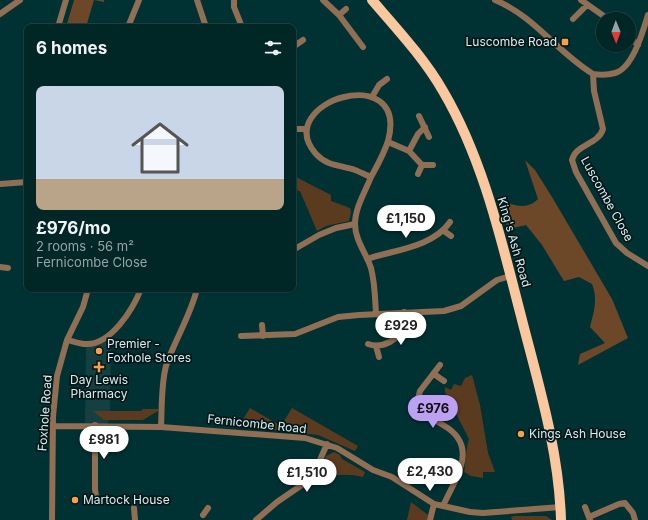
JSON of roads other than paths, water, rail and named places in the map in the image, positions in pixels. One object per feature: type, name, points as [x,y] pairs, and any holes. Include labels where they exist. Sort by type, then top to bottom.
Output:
[{"type":"highway","name":"King's Ash Road","points":[[372,0],[425,63],[443,90],[461,125],[487,194],[535,366],[553,448],[561,507],[561,520]]},
{"type":"street","points":[[0,14],[20,0]]},
{"type":"street","points":[[59,24],[66,0]]},
{"type":"street","points":[[129,24],[139,0]]},
{"type":"street","points":[[196,0],[205,24]]},
{"type":"street","points":[[234,0],[236,14],[241,24]]},
{"type":"street","points":[[323,0],[339,15],[363,47]]},
{"type":"street","points":[[581,0],[598,12]]},
{"type":"street","points":[[499,1],[516,11],[550,37],[580,67],[593,74],[616,73],[627,65],[638,44],[648,15]]},
{"type":"street","points":[[573,19],[587,5]]},
{"type":"street","points":[[339,15],[346,9]]},
{"type":"street","points":[[296,45],[303,40]]},
{"type":"street","name":"Luscombe Close","points":[[593,74],[594,91],[603,129],[598,138],[577,151],[572,160],[576,172],[616,243],[627,254],[648,266]]},
{"type":"street","points":[[372,97],[379,85],[386,79]]},
{"type":"street","points":[[371,178],[355,170],[329,164],[315,153],[308,140],[307,129],[314,113],[328,102],[352,96],[372,97],[379,101],[388,113],[388,142],[362,198],[355,224],[358,239],[367,259],[375,286],[376,314]]},
{"type":"street","points":[[419,116],[429,137]]},
{"type":"street","points":[[409,151],[418,134],[425,127]]},
{"type":"street","points":[[296,129],[307,129]]},
{"type":"street","points":[[388,142],[409,151],[422,165],[433,165]]},
{"type":"street","points":[[418,174],[422,165]]},
{"type":"street","points":[[0,184],[24,182]]},
{"type":"street","points":[[367,259],[405,249],[444,230],[450,222]]},
{"type":"street","points":[[296,248],[319,235],[336,228],[355,224]]},
{"type":"street","points":[[444,230],[451,236]]},
{"type":"street","points":[[0,267],[8,268]]},
{"type":"street","points":[[241,336],[295,334],[338,317],[404,312],[444,311],[461,306],[497,280],[510,276]]},
{"type":"street","name":"Foxhole Road","points":[[52,520],[53,426],[57,376],[67,340],[83,307],[87,292]]},
{"type":"street","points":[[67,340],[86,344],[96,343],[111,334],[136,303],[140,292]]},
{"type":"street","points":[[161,427],[162,391],[166,366],[186,324],[196,292]]},
{"type":"street","points":[[368,344],[376,346],[393,340],[401,332],[404,324],[404,312]]},
{"type":"street","points":[[262,325],[263,336]]},
{"type":"street","points":[[376,346],[379,357]]},
{"type":"street","points":[[440,365],[420,391],[418,399],[421,407],[429,417],[454,431],[462,445],[463,453],[460,468],[443,506]]},
{"type":"street","points":[[434,374],[444,381]]},
{"type":"street","points":[[95,425],[96,497]]},
{"type":"street","name":"Fernicombe Road","points":[[53,426],[95,425],[161,427],[295,437],[327,444],[350,455],[373,470],[392,477],[434,504],[470,512],[484,513],[561,507]]},
{"type":"street","points":[[256,520],[272,506],[312,478],[327,444]]},
{"type":"street","points":[[585,507],[590,519],[619,504],[625,503],[633,513],[635,520]]},
{"type":"street","points":[[430,520],[434,504]]},
{"type":"street","points":[[134,508],[135,520]]},
{"type":"street","points":[[203,515],[208,508]]},
{"type":"place","name":"Luscombe Road","points":[[565,42]]},
{"type":"place","name":"Premier - Foxhole Stores","points":[[99,351]]},
{"type":"place","name":"Day Lewis Pharmacy","points":[[99,367]]},
{"type":"place","name":"Kings Ash House","points":[[521,434]]},
{"type":"place","name":"Martock House","points":[[75,500]]}]
